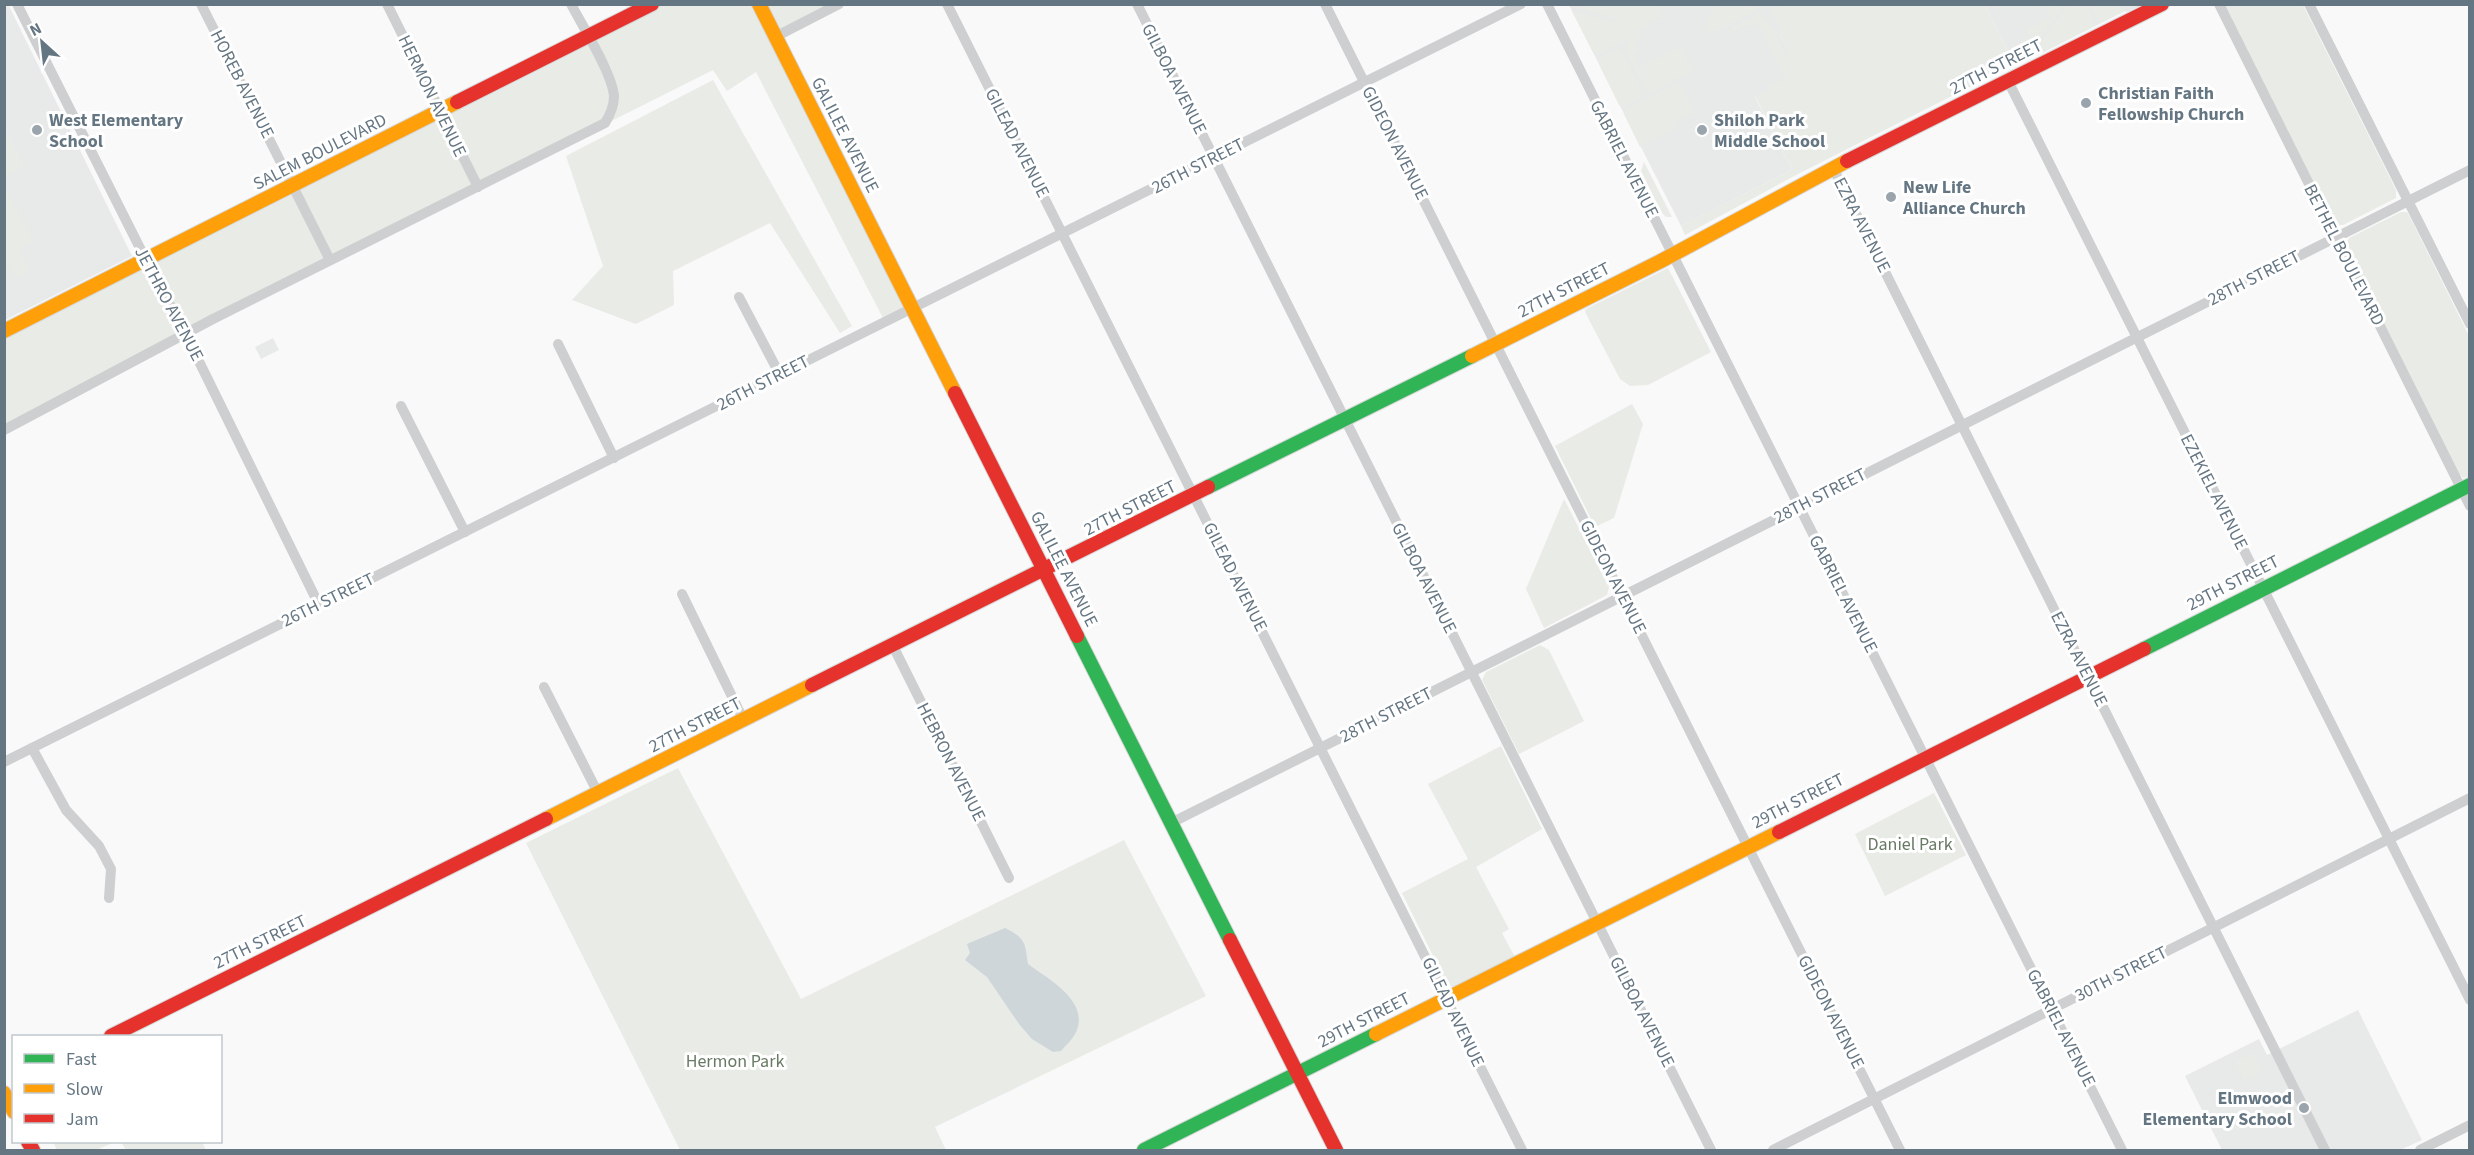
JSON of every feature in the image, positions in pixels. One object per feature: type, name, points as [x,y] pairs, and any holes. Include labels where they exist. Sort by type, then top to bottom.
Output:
[{"type":"street","name":"JETHRO AVENUE","points":[[17,4],[186,335],[319,605]]},
{"type":"street","name":"HOREB AVENUE","points":[[201,4],[330,261]]},
{"type":"street","name":"HERMON AVENUE","points":[[387,4],[478,187]]},
{"type":"street","points":[[4,430],[330,261],[605,123],[613,107],[612,83],[571,4]]},
{"type":"street","name":"SALEM BOULEVARD","points":[[4,331],[652,4]]},
{"type":"street","name":"GALILEE AVENUE","points":[[759,4],[1336,1150]]},
{"type":"street","points":[[775,37],[839,4]]},
{"type":"street","name":"GILEAD AVENUE","points":[[947,4],[1522,1150]]},
{"type":"street","name":"GILBOA AVENUE","points":[[1137,4],[1711,1150]]},
{"type":"street","name":"GIDEON AVENUE","points":[[1325,4],[1900,1150]]},
{"type":"street","name":"26TH STREET","points":[[4,762],[1521,4]]},
{"type":"street","name":"GABRIEL AVENUE","points":[[1547,4],[2122,1150]]},
{"type":"street","name":"27TH STREET","points":[[113,1035],[1673,255],[1833,168],[2162,4]]},
{"type":"street","name":"BETHEL BOULEVARD","points":[[2218,4],[2335,237],[2465,487],[2469,506]]},
{"type":"street","points":[[2309,4],[2469,324]]},
{"type":"street","name":"EZEKIEL AVENUE","points":[[2008,81],[2469,1000]]},
{"type":"street","name":"EZRA AVENUE","points":[[1833,168],[2325,1150]]},
{"type":"street","name":"28TH STREET","points":[[1171,823],[2469,170]]},
{"type":"street","points":[[739,297],[780,375]]},
{"type":"street","points":[[558,344],[614,458]]},
{"type":"street","points":[[401,406],[465,532]]},
{"type":"street","name":"29TH STREET","points":[[1144,1150],[2465,487]]},
{"type":"street","points":[[682,594],[744,721]]},
{"type":"street","name":"HEBRON AVENUE","points":[[893,646],[1009,878]]},
{"type":"street","points":[[544,687],[598,794]]},
{"type":"street","points":[[32,748],[66,810],[99,846],[111,869],[108,898]]},
{"type":"street","name":"30TH STREET","points":[[1773,1150],[2469,798]]},
{"type":"street","points":[[4,1092],[12,1108]]},
{"type":"street","points":[[2420,1150],[2469,1125]]},
{"type":"shaded area","name":"West Elementary School","points":[[8,4],[132,256],[5,320],[4,5]]},
{"type":"shaded area","name":"Shiloh Park Middle School","points":[[1569,5],[1800,5],[1807,19],[1780,34],[1796,73],[1755,97],[1792,170],[1681,226]]},
{"type":"shaded area","points":[[1985,5],[2142,5],[2125,11],[2026,61],[2022,54],[2012,59]]},
{"type":"shaded area","points":[[273,338],[279,350],[261,359],[255,347]]},
{"type":"shaded area","points":[[1005,928],[1017,935],[1023,942],[1028,964],[1065,992],[1077,1010],[1079,1021],[1076,1032],[1061,1051],[1053,1052],[1032,1039],[987,977],[965,960],[970,953],[967,944]]},
{"type":"shaded area","name":"Elmwood Elementary School","points":[[2358,1010],[2422,1140],[2400,1150],[2222,1150],[2185,1076],[2259,1039],[2267,1055]]},
{"type":"green space","points":[[652,5],[839,5],[775,36],[912,309],[885,322],[756,72],[727,91],[713,70],[186,335],[5,430],[5,331]]},
{"type":"green space","points":[[1569,5],[1666,5],[1658,13],[1662,17],[1638,30],[1641,38],[1635,42],[1639,50],[1632,54],[1639,67],[1680,47],[1692,71],[1651,92],[1644,88],[1624,47],[1628,45],[1625,40],[1598,54],[1593,52],[1572,11],[1615,22],[1614,18]]},
{"type":"green space","points":[[1715,5],[1752,5],[1758,10],[1708,35],[1705,29]]},
{"type":"green space","points":[[1781,5],[1985,5],[2012,59],[2022,54],[2026,61],[2009,67],[1798,174],[1685,235],[1681,226],[1792,170],[1755,96],[1785,78],[1758,23],[1731,32],[1729,29],[1760,13],[1774,29],[1786,57],[1788,56],[1780,33],[1783,32],[1771,10]]},
{"type":"green space","points":[[2043,5],[2065,5],[2034,46],[2026,29],[2050,18]]},
{"type":"green space","points":[[2068,5],[2085,5],[2096,25],[2038,54],[2035,49]]},
{"type":"green space","points":[[2090,5],[2123,5],[2126,10],[2100,23]]},
{"type":"green space","points":[[2224,5],[2303,5],[2396,190],[2396,198],[2343,225],[2337,225],[2332,220]]},
{"type":"green space","points":[[1620,47],[1642,89],[1640,98],[1624,106],[1619,105],[1598,62],[1600,57]]},
{"type":"green space","points":[[713,80],[852,326],[840,333],[770,223],[673,271],[674,305],[636,324],[572,300],[603,266],[566,156]]},
{"type":"green space","points":[[1679,83],[1694,113],[1678,121],[1677,128],[1640,147],[1624,114],[1626,109]]},
{"type":"green space","points":[[5,128],[24,167],[4,177]]},
{"type":"green space","points":[[1644,162],[1672,217],[1666,217],[1662,213],[1641,171]]},
{"type":"green space","points":[[4,185],[34,242],[19,250],[29,270],[15,277],[5,260]]},
{"type":"green space","points":[[2401,212],[2407,212],[2410,217],[2469,336],[2469,477],[2463,478],[2459,473],[2346,247],[2349,238]]},
{"type":"green space","points":[[1668,268],[1711,352],[1648,385],[1630,386],[1620,379],[1585,312],[1586,309]]},
{"type":"green space","points":[[1632,404],[1643,424],[1614,518],[1595,527],[1555,446]]},
{"type":"green space","points":[[1564,499],[1609,587],[1607,595],[1544,628],[1526,589]]},
{"type":"green space","points":[[1540,645],[1549,650],[1584,721],[1519,754],[1482,680],[1486,672]]},
{"type":"green space","points":[[1501,746],[1542,829],[1476,867],[1509,929],[1502,933],[1515,957],[1457,987],[1448,986],[1402,893],[1468,859],[1428,784]]},
{"type":"green space","name":"Hermon Park","points":[[678,768],[801,999],[1124,840],[1206,996],[935,1127],[946,1150],[680,1150],[526,843]]},
{"type":"green space","name":"Daniel Park","points":[[1934,793],[1966,855],[1885,896],[1855,834]]},
{"type":"green space","points":[[2253,1053],[2263,1071],[2244,1081],[2235,1062]]},
{"type":"green space","points":[[54,1143],[112,1143],[97,1150],[57,1150]]},
{"type":"green space","points":[[122,1143],[202,1143],[206,1150],[126,1150]]},
{"type":"traffic: fast","points":[[1208,487],[1472,356]]},
{"type":"traffic: fast","points":[[2144,649],[2470,485]]},
{"type":"traffic: fast","points":[[1077,636],[1230,940]]},
{"type":"traffic: fast","points":[[1144,1150],[1376,1034]]},
{"type":"traffic: slow","points":[[759,4],[955,393]]},
{"type":"traffic: slow","points":[[4,331],[457,102]]},
{"type":"traffic: slow","points":[[1472,356],[1661,261],[1847,161]]},
{"type":"traffic: slow","points":[[546,819],[812,685]]},
{"type":"traffic: slow","points":[[1376,1034],[1779,832]]},
{"type":"traffic: slow","points":[[4,1093],[12,1108]]},
{"type":"traffic: jam","points":[[457,102],[652,4]]},
{"type":"traffic: jam","points":[[1847,161],[2162,4]]},
{"type":"traffic: jam","points":[[955,393],[1077,636]]},
{"type":"traffic: jam","points":[[812,685],[1208,487]]},
{"type":"traffic: jam","points":[[1779,832],[2144,649]]},
{"type":"traffic: jam","points":[[113,1035],[546,819]]},
{"type":"traffic: jam","points":[[1230,940],[1336,1150]]},
{"type":"traffic: jam","points":[[29,1143],[33,1150]]},
{"type":"place","name":"Christian Faith Fellowship Church","points":[[2086,103]]},
{"type":"place","name":"West Elementary School","points":[[37,130]]},
{"type":"place","name":"Shiloh Park Middle School","points":[[1702,130]]},
{"type":"place","name":"New Life Alliance Church","points":[[1891,197]]},
{"type":"place","name":"Elmwood Elementary School","points":[[2304,1108]]}]
